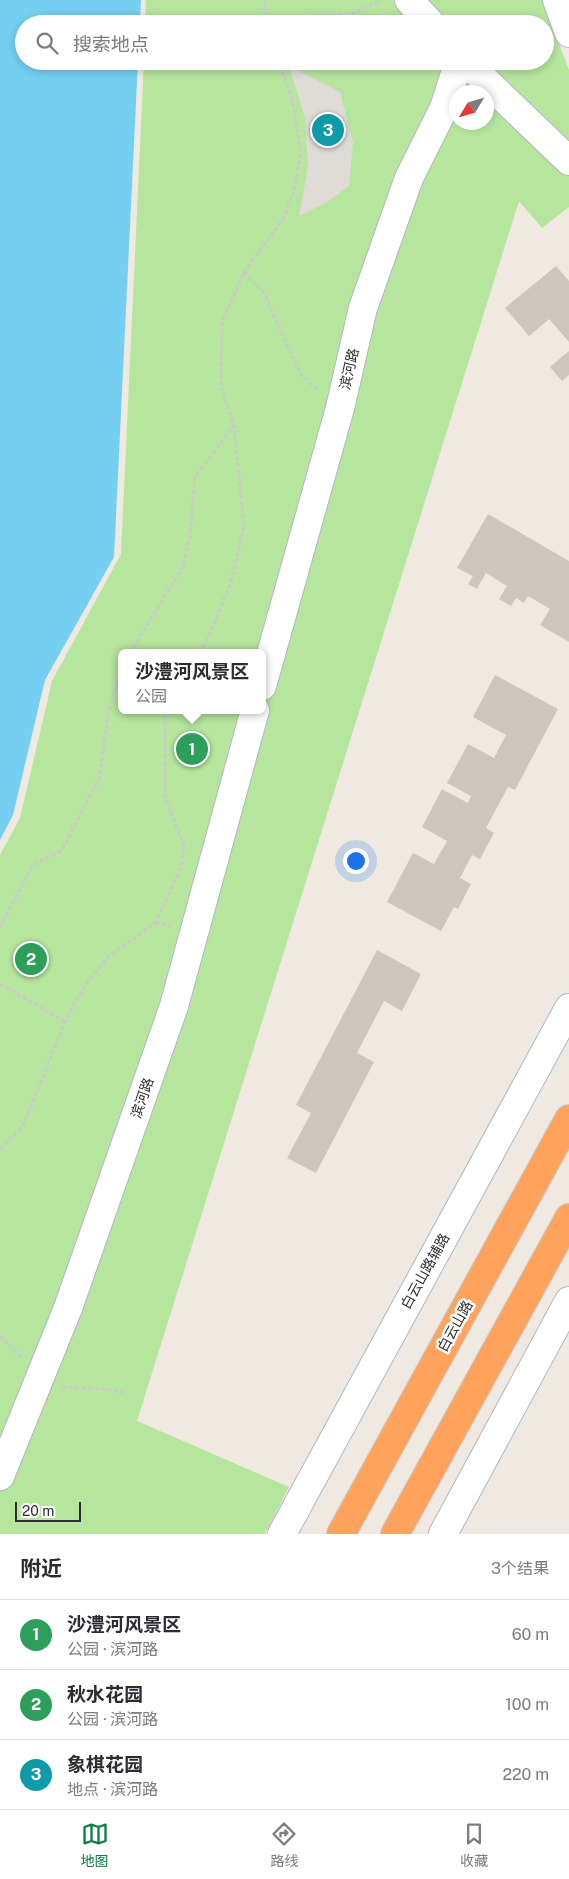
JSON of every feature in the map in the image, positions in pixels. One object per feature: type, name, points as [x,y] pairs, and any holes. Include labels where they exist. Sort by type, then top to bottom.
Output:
[{"type":"highway","name":"白云山路","points":[[341,1534],[569,1118]]},
{"type":"highway","points":[[395,1534],[569,1218]]},
{"type":"street","points":[[409,0],[423,15]]},
{"type":"street","points":[[557,0],[569,33]]},
{"type":"street","name":"滨河路","points":[[454,85],[457,70]]},
{"type":"street","points":[[472,70],[496,102],[569,161]]},
{"type":"street","name":"滨河路","points":[[266,672],[340,408],[363,308],[409,178],[449,109]]},
{"type":"street","name":"滨河路","points":[[0,1476],[68,1308],[174,1006],[254,714]]},
{"type":"street","name":"白云山路辅路","points":[[282,1534],[569,1008]]},
{"type":"street","points":[[443,1534],[569,1301]]},
{"type":"path","points":[[265,0],[266,15]]},
{"type":"path","points":[[328,15],[353,13],[382,0]]},
{"type":"path","points":[[201,649],[211,632],[231,582],[244,527],[234,425],[221,386],[222,322],[244,272],[283,219],[293,194],[301,154],[293,102],[282,70]]},
{"type":"path","points":[[244,272],[264,293],[301,375]]},
{"type":"path","points":[[132,649],[182,568],[190,536],[194,477],[234,425]]},
{"type":"path","points":[[0,927],[32,866],[62,850],[100,776],[108,714],[118,682]]},
{"type":"path","points":[[0,1149],[22,1126],[65,1022],[84,987],[108,957],[156,922],[181,867],[184,845],[165,799],[166,714]]},
{"type":"path","points":[[0,984],[65,1022]]},
{"type":"green space","points":[[146,0],[542,0],[548,15],[145,15]]},
{"type":"green space","points":[[554,31],[569,70],[569,207],[542,228],[519,201],[137,1421],[289,1487],[265,1534],[0,1534],[0,855],[20,818],[52,681],[121,554],[144,70],[554,70]]},
{"type":"shaded area","points":[[290,70],[297,70],[340,92],[353,143],[349,186],[329,201],[299,216],[308,167],[305,118]]},
{"type":"water","points":[[0,0],[141,0],[140,15],[15,15],[15,70],[138,70],[114,557],[45,680],[13,815],[0,840]]},
{"type":"building","points":[[556,266],[569,281],[569,342],[549,319],[529,336],[505,308]]},
{"type":"building","points":[[569,351],[569,375],[562,381],[550,367]]},
{"type":"building","points":[[488,514],[569,561],[569,642],[540,625],[550,609],[528,596],[524,603],[516,598],[511,606],[499,599],[507,586],[486,573],[477,589],[468,584],[473,576],[457,568]]},
{"type":"building","points":[[495,675],[558,709],[515,790],[508,787],[486,828],[494,833],[480,859],[472,855],[460,878],[471,884],[458,909],[454,907],[441,931],[387,902],[413,853],[434,864],[447,841],[422,827],[442,789],[468,803],[471,796],[447,783],[468,744],[494,758],[506,735],[473,717]]},
{"type":"building","points":[[377,950],[421,974],[402,1011],[384,1001],[357,1053],[374,1062],[316,1173],[287,1158],[311,1113],[296,1105]]},
{"type":"place","name":"象棋花园","points":[[328,130]]},
{"type":"place","name":"沙澧河风景区","points":[[192,749]]},
{"type":"place","name":"秋水花园","points":[[31,959]]}]
